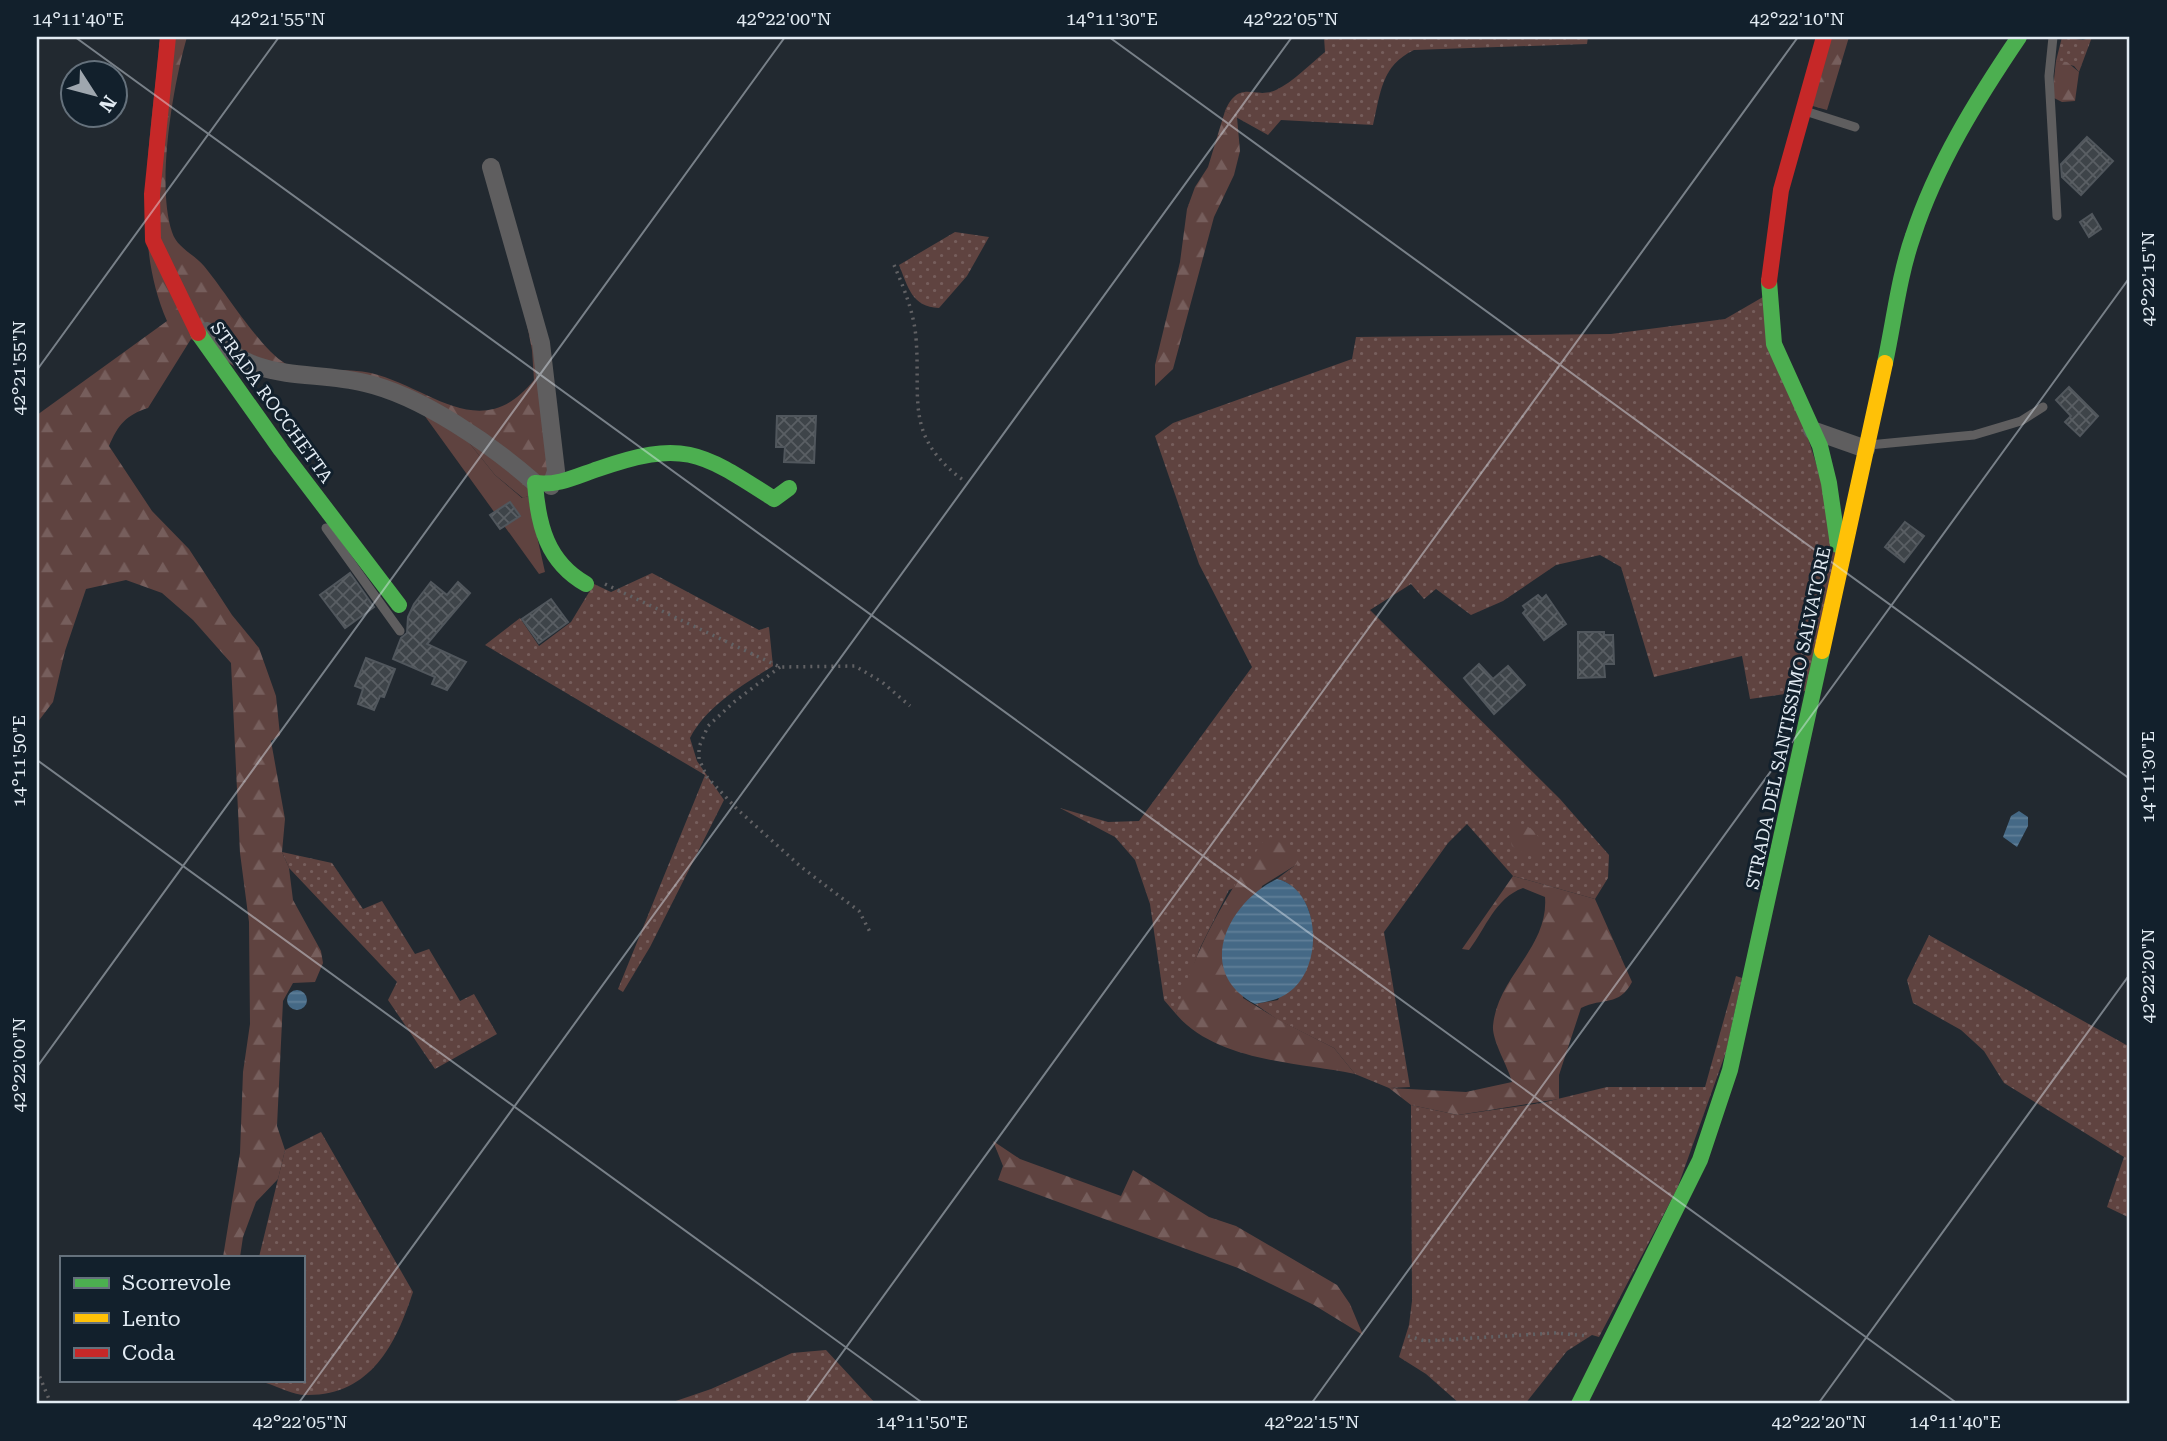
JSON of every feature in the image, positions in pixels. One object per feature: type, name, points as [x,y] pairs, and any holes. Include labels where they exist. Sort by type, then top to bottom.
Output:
[{"type":"street","name":"STRADA ROCCHETTA","points":[[168,37],[152,194],[153,240],[195,329],[281,450],[399,605]]},
{"type":"street","points":[[1824,37],[1780,206],[1771,260],[1770,310],[1774,345],[1812,430],[1829,479],[1840,563]]},
{"type":"street","name":"STRADA DEL SANTISSIMO SALVATORE","points":[[1579,1404],[1700,1160],[1730,1070],[1794,790],[1840,563],[1916,226],[1935,176],[1993,74],[2019,37]]},
{"type":"street","points":[[491,167],[541,343],[556,471],[543,485],[536,510],[545,543],[566,573],[586,584]]},
{"type":"street","points":[[185,305],[218,344],[254,365],[294,376],[366,383],[418,404],[498,450],[543,485]]},
{"type":"street","points":[[1812,430],[1867,447]]},
{"type":"street","points":[[543,485],[637,454],[677,448],[710,458],[774,499],[789,488]]},
{"type":"lane","points":[[2053,37],[2049,76],[2057,216]]},
{"type":"lane","points":[[1803,111],[1855,127]]},
{"type":"lane","points":[[195,329],[205,362],[303,497]]},
{"type":"lane","points":[[1867,447],[1974,435],[2021,421],[2043,407]]},
{"type":"lane","points":[[319,519],[400,631]]},
{"type":"path","points":[[894,265],[905,292],[916,337],[915,401],[922,425],[931,448],[944,466],[963,480]]},
{"type":"path","points":[[586,584],[602,583],[780,667],[855,666],[882,682],[910,706]]},
{"type":"path","points":[[780,667],[708,726],[699,747],[699,759],[707,777],[737,809],[800,866],[859,911],[870,932]]},
{"type":"path","points":[[1408,1336],[1425,1341],[1555,1333],[1584,1335],[1599,1339],[1610,1346]]},
{"type":"path","points":[[37,1370],[51,1404]]},
{"type":"green space","points":[[160,37],[187,37],[168,135],[166,188],[167,212],[172,232],[182,247],[204,266],[265,346],[276,357],[293,366],[371,373],[455,406],[475,410],[494,409],[514,399],[534,380],[532,350],[522,299],[560,439],[542,491],[523,498],[495,475],[462,434],[396,396],[258,363],[237,368],[191,339],[148,408],[124,422],[109,446],[152,511],[189,549],[232,615],[259,648],[276,696],[280,735],[271,741],[285,819],[282,852],[289,868],[293,900],[321,951],[323,963],[315,982],[293,983],[283,1001],[277,1126],[285,1150],[278,1179],[256,1202],[243,1237],[240,1256],[223,1256],[240,1153],[243,1072],[250,1024],[249,922],[240,853],[231,663],[193,620],[162,593],[126,580],[86,589],[65,651],[53,702],[37,723],[37,415],[167,321],[156,288],[149,253],[146,217],[149,144]]},
{"type":"green space","points":[[1324,37],[1588,37],[1587,44],[1414,50],[1395,64],[1384,81],[1373,125],[1281,120],[1268,135],[1225,111],[1236,95],[1242,92],[1268,92],[1289,82],[1325,52]]},
{"type":"green space","points":[[1829,37],[1849,37],[1827,110],[1809,105]]},
{"type":"green space","points":[[2062,37],[2083,40],[2092,37],[2079,72],[2074,66],[2056,61]]},
{"type":"green space","points":[[2056,61],[2067,62],[2079,72],[2075,101],[2062,102],[2052,97]]},
{"type":"green space","points":[[1225,111],[1237,117],[1240,151],[1234,175],[1214,217],[1173,369],[1155,386],[1155,365],[1180,262],[1187,209],[1195,187],[1208,167]]},
{"type":"green space","points":[[955,232],[989,237],[967,276],[939,308],[930,307],[912,294],[899,265]]},
{"type":"green space","points":[[1763,297],[1821,479],[1837,557],[1812,690],[1750,699],[1742,656],[1654,677],[1621,567],[1600,555],[1556,565],[1503,601],[1471,615],[1436,589],[1424,599],[1411,584],[1370,610],[1560,799],[1609,855],[1608,878],[1595,899],[1513,876],[1467,824],[1448,843],[1384,932],[1410,1087],[1389,1088],[1355,1074],[1334,1048],[1278,1020],[1255,1004],[1278,1000],[1306,948],[1311,921],[1307,907],[1291,886],[1277,879],[1298,863],[1229,890],[1200,948],[1176,1014],[1164,1000],[1150,904],[1135,860],[1115,837],[1060,808],[1108,822],[1139,821],[1252,667],[1199,564],[1155,436],[1173,423],[1352,359],[1356,337],[1611,334],[1725,319]]},
{"type":"green space","points":[[419,408],[462,434],[495,475],[522,498],[528,496],[545,572],[539,574]]},
{"type":"green space","points":[[652,573],[759,630],[769,627],[773,666],[715,706],[690,738],[697,761],[724,800],[650,947],[623,992],[618,989],[705,775],[485,645],[520,618],[539,646],[571,622],[594,584],[611,592]]},
{"type":"green space","points":[[1518,823],[1536,833],[1542,852],[1526,854],[1512,846],[1507,828]]},
{"type":"green space","points":[[1271,837],[1291,849],[1299,863],[1262,886],[1243,998],[1334,1048],[1355,1074],[1260,1058],[1236,1051],[1193,1030],[1176,1014],[1192,967],[1213,923],[1264,840]]},
{"type":"green space","points":[[282,852],[332,863],[363,909],[382,901],[415,954],[429,949],[460,1001],[474,994],[497,1034],[435,1069],[388,1000],[397,982],[289,868]]},
{"type":"green space","points":[[1513,876],[1595,899],[1632,982],[1622,995],[1581,1008],[1559,1075],[1559,1099],[1458,1115],[1411,1105],[1389,1088],[1466,1092],[1512,1082],[1495,1039],[1493,1026],[1503,992],[1539,932],[1545,897],[1523,888],[1513,893],[1498,906],[1469,950],[1462,949]]},
{"type":"green space","points":[[1929,935],[2130,1047],[2130,1218],[2107,1207],[2124,1157],[2004,1083],[1984,1051],[1961,1030],[1913,1003],[1907,980]]},
{"type":"green space","points":[[1736,976],[1742,978],[1726,1052],[1677,1189],[1599,1337],[1592,1335],[1567,1351],[1525,1404],[1460,1404],[1426,1374],[1399,1357],[1409,1325],[1412,1301],[1411,1105],[1458,1115],[1541,1103],[1607,1087],[1705,1087]]},
{"type":"green space","points":[[321,1132],[413,1292],[398,1330],[378,1363],[349,1386],[330,1393],[303,1395],[265,1382],[304,1382],[304,1256],[259,1256],[285,1150]]},
{"type":"green space","points":[[993,1141],[1020,1159],[1121,1196],[1133,1170],[1209,1217],[1236,1226],[1337,1285],[1350,1304],[1363,1335],[1314,1305],[1238,1268],[998,1180],[1003,1166]]},
{"type":"green space","points":[[826,1350],[876,1404],[667,1404],[711,1389],[792,1353]]},
{"type":"water","points":[[2019,811],[2028,817],[2028,826],[2017,847],[2003,837],[2011,816]]},
{"type":"water","points":[[1277,879],[1291,885],[1302,896],[1309,911],[1313,944],[1304,976],[1294,988],[1276,999],[1255,1004],[1236,990],[1226,974],[1222,957],[1224,939],[1244,904],[1259,890]]},
{"type":"water","points":[[297,990],[304,993],[307,1000],[304,1007],[297,1010],[290,1007],[287,1000],[290,993]]},
{"type":"building","points":[[2087,137],[2113,161],[2081,195],[2062,177],[2061,164]]},
{"type":"building","points":[[2092,214],[2101,229],[2089,237],[2080,222]]},
{"type":"building","points":[[2069,387],[2098,416],[2080,436],[2065,422],[2071,416],[2056,400]]},
{"type":"building","points":[[777,416],[816,416],[814,463],[784,462],[785,447],[776,447]]},
{"type":"building","points":[[510,502],[520,516],[500,529],[490,515]]},
{"type":"building","points":[[1905,522],[1924,536],[1904,562],[1885,547]]},
{"type":"building","points":[[350,573],[374,607],[345,628],[320,595]]},
{"type":"building","points":[[431,582],[447,595],[458,582],[470,593],[427,644],[466,662],[447,690],[432,684],[435,677],[393,659],[401,638],[407,633],[408,617],[414,604]]},
{"type":"building","points":[[1538,595],[1542,599],[1546,595],[1566,624],[1544,640],[1523,613],[1526,610],[1523,606]]},
{"type":"building","points":[[551,599],[568,622],[539,643],[522,619]]},
{"type":"building","points":[[1578,632],[1604,632],[1604,635],[1613,635],[1614,664],[1604,664],[1605,677],[1578,678]]},
{"type":"building","points":[[366,658],[395,669],[384,697],[380,696],[374,710],[358,704],[363,689],[355,686]]},
{"type":"building","points":[[1479,664],[1493,679],[1508,666],[1525,685],[1494,714],[1464,678]]},
{"type":"traffic: fast","points":[[1885,363],[1904,267],[1922,210],[1959,133],[2019,37]]},
{"type":"traffic: fast","points":[[1769,281],[1774,344],[1820,446],[1829,483],[1838,545]]},
{"type":"traffic: fast","points":[[198,333],[281,450],[399,605]]},
{"type":"traffic: fast","points":[[586,584],[562,565],[547,541],[542,528],[535,483],[560,482],[627,460],[672,453],[709,461],[774,499],[789,488]]},
{"type":"traffic: fast","points":[[1579,1404],[1700,1160],[1730,1070],[1822,651]]},
{"type":"traffic: slow","points":[[1822,651],[1885,363]]},
{"type":"traffic: jam","points":[[168,37],[152,194],[153,240],[198,333]]},
{"type":"traffic: jam","points":[[1769,281],[1781,190],[1824,37]]}]
